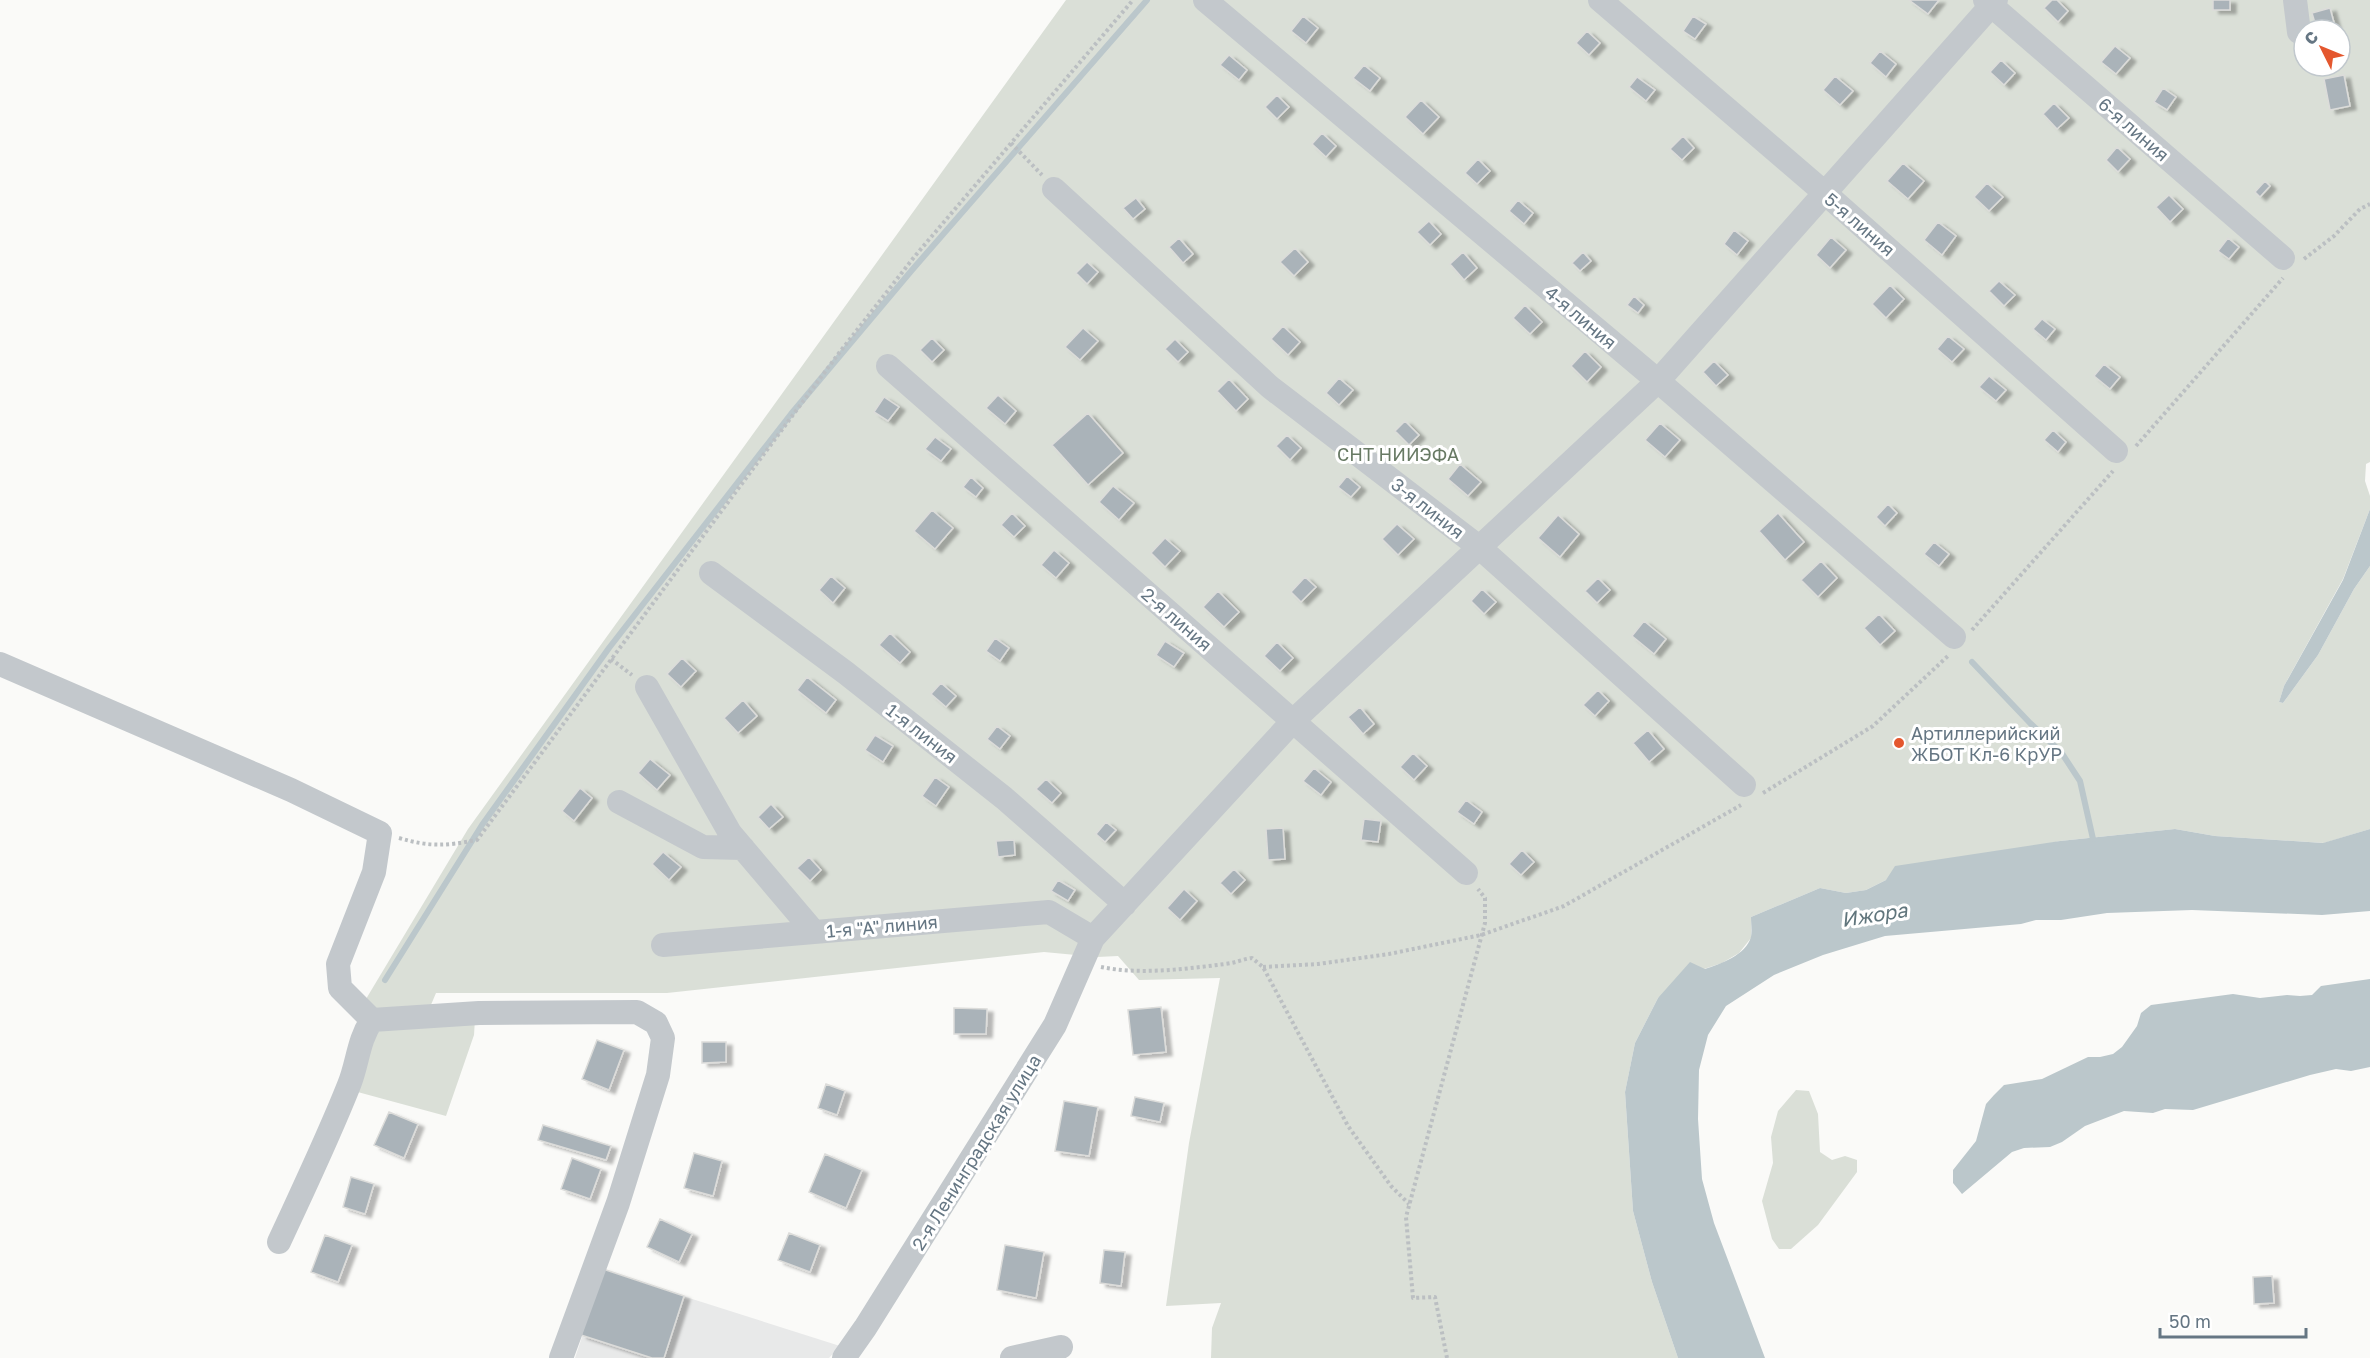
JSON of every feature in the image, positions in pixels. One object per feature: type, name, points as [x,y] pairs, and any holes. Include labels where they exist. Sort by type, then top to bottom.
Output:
[{"type":"street","name":"4-я линия","points":[[1205,0],[1658,381],[1959,640]]},
{"type":"street","name":"5-я линия","points":[[1600,0],[1826,194],[2122,456]]},
{"type":"street","points":[[2295,0],[2297,18]]},
{"type":"street","name":"2-я Ленинградская улица","points":[[844,1358],[1055,1025],[1093,938],[1294,720],[1658,381],[1826,194],[1991,2]]},
{"type":"street","name":"6-я линия","points":[[1991,2],[2290,265]]},
{"type":"street","name":"3-я линия","points":[[1054,189],[1270,387],[1479,547],[1750,794]]},
{"type":"street","name":"2-я линия","points":[[888,366],[1466,873]]},
{"type":"street","name":"1-я линия","points":[[711,573],[846,673],[1004,798],[1125,904]]},
{"type":"street","points":[[0,664],[291,790],[381,833],[374,873],[338,963],[340,988],[372,1020],[479,1013],[637,1012],[656,1023],[663,1038],[658,1075],[618,1203],[561,1358]]},
{"type":"street","points":[[647,687],[730,833],[814,932]]},
{"type":"street","points":[[619,802],[703,847],[742,848]]},
{"type":"street","name":"1-я \"А\" линия","points":[[663,945],[1049,912],[1093,938]]},
{"type":"street","points":[[279,1242],[334,1121],[350,1082],[363,1032],[372,1020]]},
{"type":"street","points":[[1012,1358],[1061,1347]]},
{"type":"path","points":[[381,833],[419,844],[447,846],[477,840],[839,353],[915,256],[1133,0]]},
{"type":"path","points":[[1011,143],[1054,189]]},
{"type":"path","points":[[1263,967],[1318,964],[1389,954],[1481,935],[1563,906],[1750,794],[1873,726],[1959,640],[2290,265],[2334,236],[2360,208],[2370,204]]},
{"type":"path","points":[[1447,1358],[1436,1297],[1413,1298],[1406,1217],[1485,923],[1485,898],[1466,873]]},
{"type":"path","points":[[1082,963],[1122,971],[1228,964],[1252,958],[1263,967],[1348,1126],[1391,1186],[1409,1204]]},
{"type":"shaded area","points":[[604,1271],[840,1346],[829,1358],[575,1358]]},
{"type":"green space","name":"СНТ НИИЭФА","points":[[1066,0],[2370,0],[2370,462],[2366,464],[2365,481],[2370,496],[2370,509],[2343,579],[2284,686],[2279,702],[2283,703],[2318,655],[2354,589],[2370,566],[2370,829],[2324,843],[2215,836],[2175,829],[2060,841],[1886,880],[1866,890],[1846,893],[1820,888],[1751,917],[1751,938],[1739,953],[1722,963],[1704,969],[1658,998],[1635,1043],[1625,1092],[1633,1211],[1652,1282],[1678,1358],[1211,1358],[1212,1328],[1221,1303],[1166,1306],[1189,1143],[1220,978],[1139,980],[1118,956],[1097,957],[1044,952],[667,993],[436,993],[425,1019],[475,1019],[474,1035],[446,1116],[354,1091],[366,999],[468,829]]},
{"type":"green space","points":[[1796,1090],[1809,1091],[1818,1114],[1820,1152],[1832,1160],[1845,1156],[1857,1160],[1857,1172],[1818,1225],[1791,1249],[1779,1249],[1772,1239],[1762,1201],[1773,1163],[1771,1137],[1778,1111]]},
{"type":"water","points":[[2370,509],[2370,566],[2354,589],[2318,655],[2283,703],[2279,702],[2284,686],[2343,580]]},
{"type":"water","name":"Ижора","points":[[2175,829],[2215,836],[2323,843],[2370,829],[2370,911],[2322,915],[2192,910],[2107,913],[2061,920],[2036,920],[2021,924],[1885,936],[1823,955],[1774,975],[1726,1006],[1708,1035],[1699,1070],[1698,1119],[1702,1179],[1714,1223],[1765,1358],[1678,1358],[1652,1282],[1633,1211],[1625,1092],[1635,1043],[1658,998],[1690,962],[1705,969],[1738,954],[1751,937],[1751,917],[1820,888],[1846,893],[1866,890],[1886,880],[1895,866],[2060,841]]},
{"type":"water","points":[[2370,979],[2370,1067],[2351,1071],[2336,1069],[2310,1075],[2193,1110],[2165,1109],[2153,1113],[2124,1111],[2085,1126],[2062,1142],[2050,1147],[2024,1148],[2012,1152],[1962,1194],[1953,1183],[1953,1170],[1976,1141],[1986,1104],[2004,1085],[2042,1079],[2088,1057],[2113,1054],[2122,1047],[2137,1026],[2141,1013],[2151,1005],[2233,994],[2260,998],[2312,995],[2321,986]]},
{"type":"building","points":[[1909,0],[1939,0],[1928,14]]},
{"type":"building","points":[[2052,0],[2057,0],[2068,11],[2058,22],[2044,8]]},
{"type":"building","points":[[2213,0],[2230,0],[2230,10],[2213,10]]},
{"type":"building","points":[[2330,8],[2333,18],[2313,18],[2312,13]]},
{"type":"building","points":[[1303,16],[1318,28],[1306,43],[1291,31]]},
{"type":"building","points":[[1693,16],[1706,24],[1695,39],[1683,31]]},
{"type":"building","points":[[1587,31],[1600,43],[1589,55],[1576,43]]},
{"type":"building","points":[[2115,46],[2130,58],[2116,74],[2101,62]]},
{"type":"building","points":[[1880,51],[1896,64],[1886,77],[1870,63]]},
{"type":"building","points":[[1229,55],[1247,70],[1239,80],[1220,65]]},
{"type":"building","points":[[2001,60],[2015,73],[2004,85],[1990,72]]},
{"type":"building","points":[[1364,65],[1380,78],[1370,91],[1353,78]]},
{"type":"building","points":[[1835,76],[1853,91],[1840,105],[1823,90]]},
{"type":"building","points":[[1637,77],[1655,90],[1646,101],[1629,87]]},
{"type":"building","points":[[2345,78],[2350,106],[2330,110],[2324,79]]},
{"type":"building","points":[[2163,88],[2176,97],[2167,110],[2154,102]]},
{"type":"building","points":[[1277,95],[1289,107],[1277,119],[1265,107]]},
{"type":"building","points":[[1421,100],[1439,117],[1423,134],[1405,117]]},
{"type":"building","points":[[2054,103],[2069,118],[2057,129],[2043,114]]},
{"type":"building","points":[[1322,133],[1336,146],[1326,157],[1312,144]]},
{"type":"building","points":[[1683,136],[1694,148],[1682,160],[1670,149]]},
{"type":"building","points":[[2117,147],[2130,159],[2118,172],[2106,160]]},
{"type":"building","points":[[1478,159],[1490,171],[1477,184],[1465,173]]},
{"type":"building","points":[[1903,163],[1924,181],[1908,199],[1887,181]]},
{"type":"building","points":[[2265,181],[2270,186],[2260,197],[2255,192]]},
{"type":"building","points":[[1987,183],[2003,197],[1989,211],[1974,197]]},
{"type":"building","points":[[2169,195],[2183,209],[2170,222],[2156,207]]},
{"type":"building","points":[[1136,198],[1145,209],[1133,219],[1123,208]]},
{"type":"building","points":[[1518,200],[1533,213],[1524,224],[1509,211]]},
{"type":"building","points":[[1429,221],[1441,234],[1430,245],[1417,232]]},
{"type":"building","points":[[1938,222],[1956,236],[1942,255],[1924,240]]},
{"type":"building","points":[[1734,230],[1748,241],[1737,255],[1724,244]]},
{"type":"building","points":[[1831,237],[1846,250],[1830,268],[1816,255]]},
{"type":"building","points":[[1179,238],[1193,254],[1183,263],[1169,247]]},
{"type":"building","points":[[2228,238],[2239,247],[2229,259],[2218,251]]},
{"type":"building","points":[[1295,248],[1308,262],[1294,276],[1280,262]]},
{"type":"building","points":[[1463,252],[1477,268],[1464,280],[1450,264]]},
{"type":"building","points":[[1583,252],[1591,261],[1580,271],[1572,263]]},
{"type":"building","points":[[1087,262],[1098,272],[1087,284],[1076,273]]},
{"type":"building","points":[[1999,281],[2015,295],[2004,306],[1989,291]]},
{"type":"building","points":[[1890,285],[1904,299],[1886,318],[1872,304]]},
{"type":"building","points":[[1634,296],[1644,305],[1638,313],[1627,305]]},
{"type":"building","points":[[1525,305],[1542,322],[1530,334],[1513,318]]},
{"type":"building","points":[[2042,319],[2055,329],[2046,340],[2033,329]]},
{"type":"building","points":[[1283,326],[1300,342],[1288,355],[1271,339]]},
{"type":"building","points":[[1083,328],[1098,341],[1080,360],[1065,347]]},
{"type":"building","points":[[1948,336],[1964,349],[1952,362],[1937,349]]},
{"type":"building","points":[[932,338],[944,350],[932,362],[920,350]]},
{"type":"building","points":[[1175,339],[1188,352],[1178,362],[1165,349]]},
{"type":"building","points":[[1585,351],[1601,367],[1587,382],[1571,366]]},
{"type":"building","points":[[1714,361],[1728,375],[1716,386],[1703,372]]},
{"type":"building","points":[[2104,364],[2120,377],[2110,389],[2094,376]]},
{"type":"building","points":[[1989,376],[2006,390],[1996,401],[1979,387]]},
{"type":"building","points":[[1339,378],[1353,390],[1339,405],[1326,393]]},
{"type":"building","points":[[1229,379],[1248,399],[1236,411],[1217,391]]},
{"type":"building","points":[[998,395],[1016,411],[1005,424],[986,408]]},
{"type":"building","points":[[884,397],[899,407],[888,421],[874,412]]},
{"type":"building","points":[[1088,413],[1123,453],[1088,485],[1052,445]]},
{"type":"building","points":[[1405,421],[1419,435],[1409,445],[1395,431]]},
{"type":"building","points":[[1660,423],[1680,440],[1665,457],[1645,440]]},
{"type":"building","points":[[2053,430],[2066,442],[2058,452],[2044,440]]},
{"type":"building","points":[[1287,435],[1301,448],[1290,460],[1276,446]]},
{"type":"building","points":[[935,437],[951,449],[941,461],[925,449]]},
{"type":"building","points":[[1460,464],[1481,482],[1468,496],[1448,479]]},
{"type":"building","points":[[1347,476],[1360,487],[1351,497],[1338,487]]},
{"type":"building","points":[[971,477],[983,488],[976,497],[963,487]]},
{"type":"building","points":[[1113,486],[1134,503],[1119,520],[1099,502]]},
{"type":"building","points":[[1888,504],[1897,513],[1885,526],[1876,517]]},
{"type":"building","points":[[932,510],[953,528],[935,549],[914,531]]},
{"type":"building","points":[[1012,513],[1025,526],[1014,537],[1001,525]]},
{"type":"building","points":[[1778,513],[1804,542],[1785,560],[1759,531]]},
{"type":"building","points":[[1558,515],[1579,534],[1560,557],[1538,538]]},
{"type":"building","points":[[1397,524],[1414,539],[1398,555],[1382,539]]},
{"type":"building","points":[[1165,538],[1180,551],[1165,567],[1151,553]]},
{"type":"building","points":[[1934,542],[1949,554],[1939,566],[1924,554]]},
{"type":"building","points":[[1054,550],[1069,563],[1056,578],[1041,565]]},
{"type":"building","points":[[1821,561],[1837,578],[1818,597],[1801,580]]},
{"type":"building","points":[[831,576],[845,588],[833,603],[819,590]]},
{"type":"building","points":[[1305,577],[1316,587],[1301,602],[1291,592]]},
{"type":"building","points":[[1598,578],[1610,590],[1597,603],[1585,591]]},
{"type":"building","points":[[1482,589],[1496,602],[1484,614],[1471,601]]},
{"type":"building","points":[[1218,591],[1239,612],[1224,627],[1203,607]]},
{"type":"building","points":[[1879,614],[1895,631],[1880,645],[1864,628]]},
{"type":"building","points":[[1644,621],[1666,639],[1654,654],[1632,636]]},
{"type":"building","points":[[890,633],[910,652],[900,663],[879,645]]},
{"type":"building","points":[[995,638],[1009,648],[1000,661],[986,651]]},
{"type":"building","points":[[1165,641],[1184,653],[1174,667],[1156,655]]},
{"type":"building","points":[[1277,642],[1293,658],[1280,671],[1264,656]]},
{"type":"building","points":[[682,658],[696,671],[681,687],[667,674]]},
{"type":"building","points":[[807,677],[836,700],[826,713],[797,690]]},
{"type":"building","points":[[941,683],[956,696],[946,707],[931,694]]},
{"type":"building","points":[[1598,690],[1609,701],[1595,716],[1583,705]]},
{"type":"building","points":[[743,700],[757,716],[738,733],[724,718]]},
{"type":"building","points":[[1360,707],[1374,724],[1363,734],[1348,717]]},
{"type":"building","points":[[997,726],[1010,736],[1000,749],[987,739]]},
{"type":"building","points":[[1648,730],[1664,749],[1649,762],[1633,743]]},
{"type":"building","points":[[875,735],[893,746],[883,762],[865,750]]},
{"type":"building","points":[[1413,753],[1427,766],[1414,780],[1400,767]]},
{"type":"building","points":[[650,759],[670,775],[657,790],[638,773]]},
{"type":"building","points":[[1314,768],[1331,782],[1321,795],[1303,781]]},
{"type":"building","points":[[935,777],[949,787],[936,806],[922,796]]},
{"type":"building","points":[[1046,779],[1061,793],[1052,803],[1036,789]]},
{"type":"building","points":[[580,788],[592,798],[574,821],[562,811]]},
{"type":"building","points":[[1466,800],[1482,812],[1474,824],[1457,812]]},
{"type":"building","points":[[771,804],[783,817],[769,829],[758,817]]},
{"type":"building","points":[[1364,819],[1381,821],[1378,842],[1361,840]]},
{"type":"building","points":[[1106,822],[1116,830],[1105,842],[1096,834]]},
{"type":"building","points":[[1283,828],[1285,859],[1268,860],[1266,829]]},
{"type":"building","points":[[1014,840],[1015,855],[998,857],[996,841]]},
{"type":"building","points":[[1522,850],[1534,862],[1521,875],[1509,864]]},
{"type":"building","points":[[663,852],[681,867],[669,880],[652,864]]},
{"type":"building","points":[[809,857],[821,870],[810,881],[797,868]]},
{"type":"building","points":[[1234,869],[1245,880],[1231,894],[1220,883]]},
{"type":"building","points":[[1058,880],[1075,890],[1068,901],[1051,891]]},
{"type":"building","points":[[1184,889],[1197,901],[1180,920],[1167,908]]},
{"type":"building","points":[[1161,1007],[1166,1052],[1133,1055],[1128,1010]]},
{"type":"building","points":[[954,1008],[987,1009],[986,1034],[954,1034]]},
{"type":"building","points":[[597,1040],[624,1050],[609,1090],[582,1079]]},
{"type":"building","points":[[702,1042],[726,1042],[726,1062],[702,1063]]},
{"type":"building","points":[[826,1084],[845,1091],[837,1115],[818,1108]]},
{"type":"building","points":[[1135,1097],[1164,1103],[1160,1122],[1131,1116]]},
{"type":"building","points":[[1064,1101],[1098,1107],[1089,1156],[1055,1151]]},
{"type":"building","points":[[389,1112],[418,1124],[404,1158],[374,1145]]},
{"type":"building","points":[[543,1125],[611,1146],[606,1160],[538,1140]]},
{"type":"building","points":[[694,1153],[722,1161],[713,1196],[684,1188]]},
{"type":"building","points":[[825,1154],[862,1170],[846,1208],[809,1192]]},
{"type":"building","points":[[572,1158],[601,1169],[590,1199],[561,1189]]},
{"type":"building","points":[[351,1177],[374,1184],[365,1214],[343,1207]]},
{"type":"building","points":[[660,1219],[692,1234],[679,1262],[647,1247]]},
{"type":"building","points":[[789,1233],[820,1245],[810,1272],[778,1260]]},
{"type":"building","points":[[325,1235],[352,1245],[338,1282],[311,1272]]},
{"type":"building","points":[[1005,1245],[1044,1252],[1036,1298],[997,1290]]},
{"type":"building","points":[[1104,1250],[1125,1252],[1121,1286],[1100,1283]]},
{"type":"building","points":[[603,1269],[684,1296],[664,1358],[652,1358],[581,1335]]},
{"type":"building","points":[[2272,1276],[2274,1303],[2254,1304],[2253,1277]]},
{"type":"waterway","points":[[385,980],[482,825],[609,648],[791,414],[912,270],[1147,0]]},
{"type":"waterway","points":[[1972,662],[2061,752],[2080,781],[2093,839]]},
{"type":"place","name":"Артиллерийский ЖБОТ Кл-6 КрУР","points":[[1899,743]]}]
